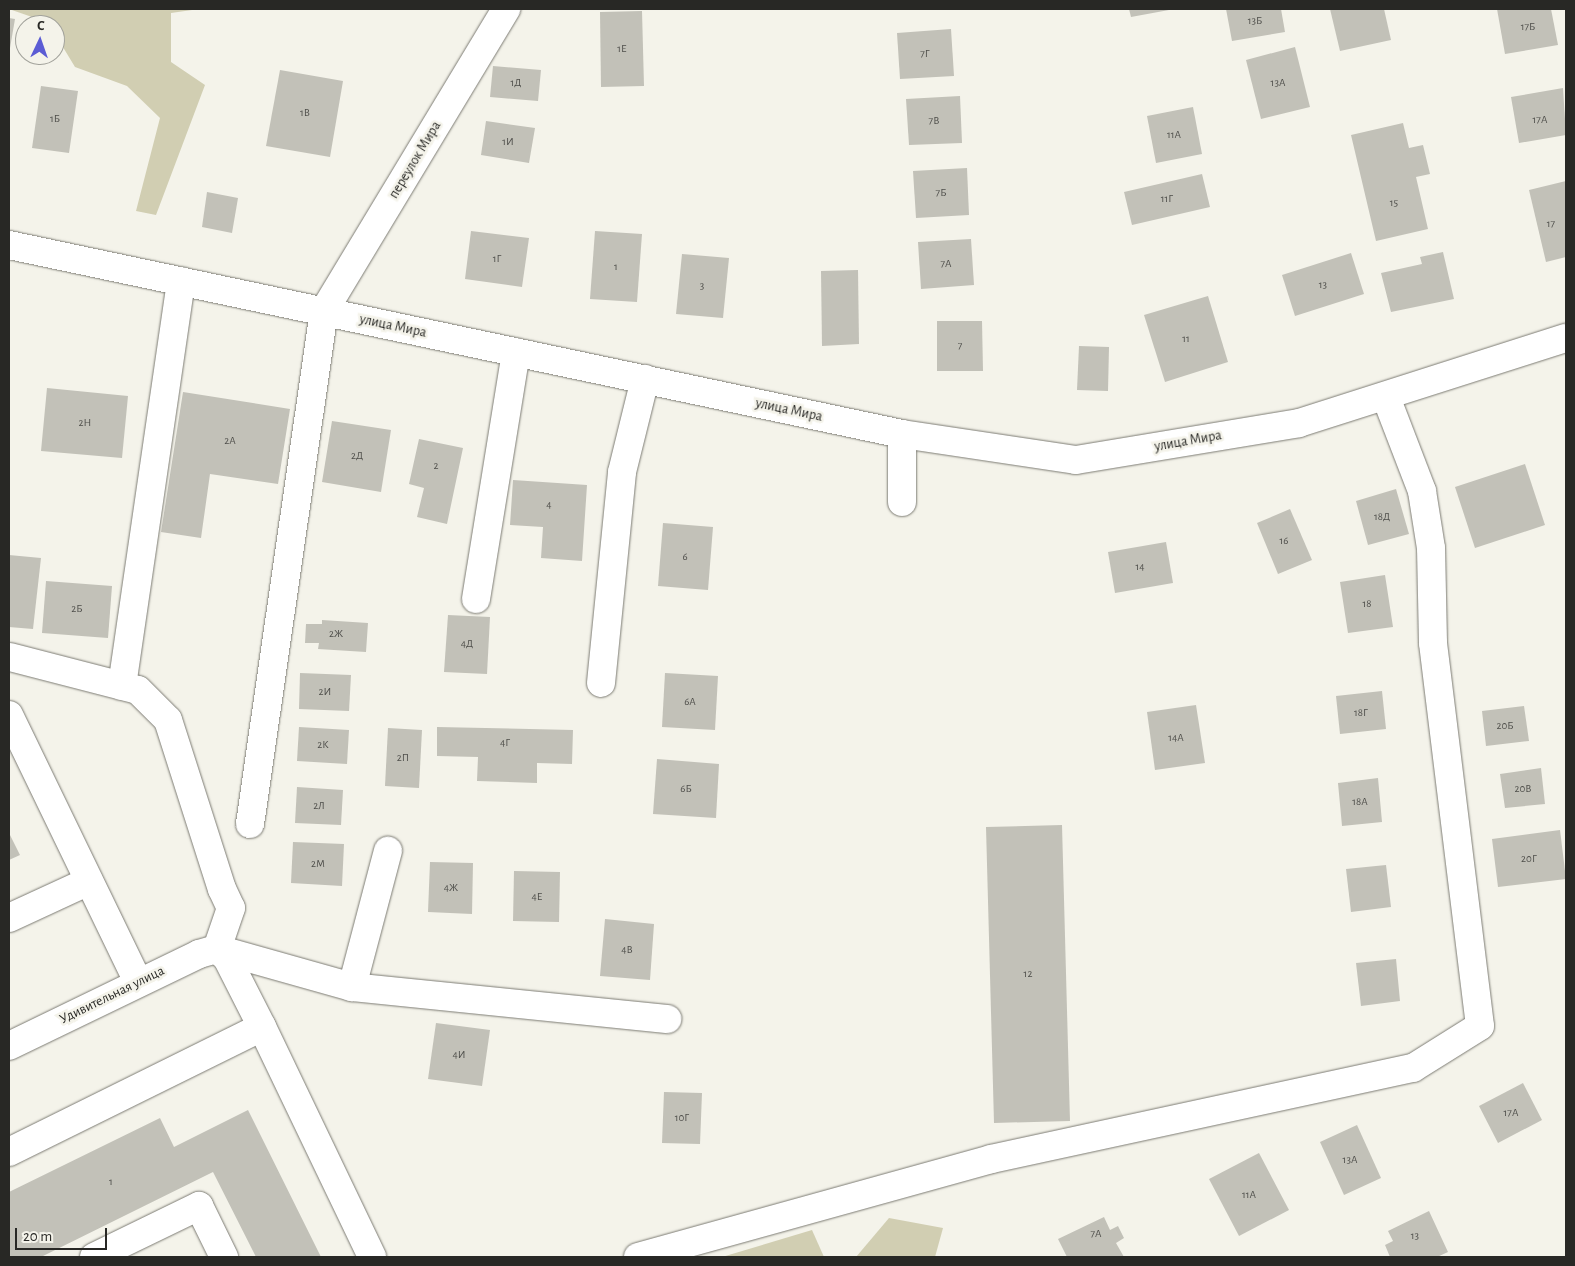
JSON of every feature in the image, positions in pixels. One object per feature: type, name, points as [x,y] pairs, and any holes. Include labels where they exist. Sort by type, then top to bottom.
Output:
[{"type":"street","name":"переулок Мира","points":[[324,311],[506,9]]},
{"type":"street","name":"улица Мира","points":[[9,245],[902,434],[1076,460],[1298,423],[1386,397],[1566,338]]},
{"type":"street","points":[[122,686],[181,281]]},
{"type":"street","points":[[250,824],[324,311]]},
{"type":"street","points":[[476,599],[516,352]]},
{"type":"street","points":[[601,683],[622,472],[645,379]]},
{"type":"street","points":[[638,1257],[991,1159],[1413,1068],[1480,1026],[1433,643],[1431,548],[1422,491],[1386,397]]},
{"type":"street","points":[[902,434],[902,502]]},
{"type":"street","points":[[10,657],[138,690],[168,720],[222,889],[231,908],[217,949]]},
{"type":"street","points":[[9,716],[138,982]]},
{"type":"street","points":[[352,987],[388,851]]},
{"type":"street","points":[[9,918],[89,880]]},
{"type":"street","points":[[217,949],[352,987],[667,1019]]},
{"type":"street","points":[[217,949],[227,958],[262,1027],[372,1257]]},
{"type":"street","name":"Удивительная улица","points":[[9,1046],[138,982],[199,954],[217,949]]},
{"type":"street","points":[[9,1152],[262,1027]]},
{"type":"street","points":[[94,1257],[199,1206],[224,1257]]},
{"type":"shaded area","points":[[9,9],[199,9],[171,13],[171,62],[205,85],[156,215],[136,211],[160,118],[127,86],[75,67],[65,50],[65,15],[26,15]]},
{"type":"shaded area","points":[[889,1218],[943,1228],[935,1257],[856,1257]]},
{"type":"shaded area","points":[[812,1230],[824,1257],[722,1257]]},
{"type":"building","points":[[1129,9],[1169,9],[1169,10],[1131,17]]},
{"type":"building","points":[[1226,9],[1281,9],[1285,32],[1232,41]]},
{"type":"building","points":[[1330,9],[1384,9],[1391,40],[1340,51]]},
{"type":"building","points":[[1497,9],[1551,9],[1558,45],[1505,54]]},
{"type":"building","points":[[642,11],[644,86],[601,87],[600,12]]},
{"type":"building","points":[[9,18],[15,19],[9,48]]},
{"type":"building","points":[[951,29],[954,76],[900,79],[897,33]]},
{"type":"building","points":[[1295,47],[1310,107],[1261,119],[1246,60]]},
{"type":"building","points":[[493,66],[541,70],[538,101],[490,97]]},
{"type":"building","points":[[280,70],[343,81],[330,157],[266,146]]},
{"type":"building","points":[[41,86],[78,91],[69,153],[32,148]]},
{"type":"building","points":[[1563,88],[1566,135],[1519,143],[1511,97]]},
{"type":"building","points":[[960,96],[962,143],[909,145],[906,99]]},
{"type":"building","points":[[1193,107],[1202,154],[1156,163],[1147,116]]},
{"type":"building","points":[[486,121],[535,128],[529,163],[481,155]]},
{"type":"building","points":[[1403,123],[1409,148],[1423,145],[1430,174],[1416,177],[1428,229],[1376,241],[1351,135]]},
{"type":"building","points":[[967,168],[969,215],[916,218],[913,171]]},
{"type":"building","points":[[1202,174],[1210,207],[1132,225],[1124,192]]},
{"type":"building","points":[[1566,181],[1566,257],[1546,262],[1529,190]]},
{"type":"building","points":[[207,192],[238,198],[232,233],[202,227]]},
{"type":"building","points":[[471,231],[529,238],[522,287],[465,279]]},
{"type":"building","points":[[595,231],[642,234],[637,302],[590,299]]},
{"type":"building","points":[[971,239],[974,285],[921,289],[918,242]]},
{"type":"building","points":[[1443,252],[1454,299],[1391,312],[1381,273],[1422,264],[1420,257]]},
{"type":"building","points":[[1351,253],[1364,294],[1295,316],[1282,275]]},
{"type":"building","points":[[682,254],[729,258],[723,318],[676,314]]},
{"type":"building","points":[[858,270],[859,344],[822,346],[821,271]]},
{"type":"building","points":[[1208,296],[1228,362],[1165,382],[1144,315]]},
{"type":"building","points":[[937,321],[982,321],[983,371],[937,371]]},
{"type":"building","points":[[1079,346],[1109,347],[1108,391],[1077,390]]},
{"type":"building","points":[[47,388],[128,396],[122,458],[41,451]]},
{"type":"building","points":[[183,392],[290,409],[278,484],[210,474],[201,538],[161,532]]},
{"type":"building","points":[[332,421],[391,430],[381,492],[322,482]]},
{"type":"building","points":[[419,439],[463,448],[447,524],[417,517],[424,488],[409,484]]},
{"type":"building","points":[[1525,464],[1545,525],[1475,548],[1455,487]]},
{"type":"building","points":[[513,480],[587,485],[582,561],[541,558],[543,527],[510,525]]},
{"type":"building","points":[[1396,489],[1409,534],[1368,545],[1356,501]]},
{"type":"building","points":[[1290,509],[1312,560],[1278,574],[1257,523]]},
{"type":"building","points":[[663,523],[713,527],[708,590],[658,586]]},
{"type":"building","points":[[1166,542],[1173,583],[1115,593],[1108,552]]},
{"type":"building","points":[[9,555],[41,558],[33,629],[9,627]]},
{"type":"building","points":[[1385,575],[1393,627],[1348,633],[1340,582]]},
{"type":"building","points":[[46,581],[112,586],[108,638],[42,633]]},
{"type":"building","points":[[448,615],[490,617],[487,674],[444,672]]},
{"type":"building","points":[[322,620],[368,623],[366,652],[318,649],[319,643],[305,643],[306,624],[322,624]]},
{"type":"building","points":[[300,673],[351,675],[349,711],[299,709]]},
{"type":"building","points":[[665,673],[718,676],[715,730],[662,727]]},
{"type":"building","points":[[1382,691],[1386,729],[1340,734],[1336,696]]},
{"type":"building","points":[[1196,705],[1205,763],[1155,770],[1147,712]]},
{"type":"building","points":[[1524,706],[1529,741],[1486,746],[1482,711]]},
{"type":"building","points":[[299,727],[349,730],[347,764],[297,761]]},
{"type":"building","points":[[437,727],[573,730],[572,764],[537,763],[537,783],[477,781],[478,757],[437,756]]},
{"type":"building","points":[[388,728],[422,730],[419,788],[385,786]]},
{"type":"building","points":[[657,759],[719,764],[716,818],[653,814]]},
{"type":"building","points":[[1541,768],[1545,804],[1505,808],[1500,774]]},
{"type":"building","points":[[1378,778],[1382,822],[1342,826],[1338,783]]},
{"type":"building","points":[[297,787],[343,790],[341,825],[295,823]]},
{"type":"building","points":[[1062,825],[1070,1121],[994,1123],[986,827]]},
{"type":"building","points":[[1560,830],[1566,879],[1498,887],[1492,839]]},
{"type":"building","points":[[9,833],[20,855],[9,860]]},
{"type":"building","points":[[293,842],[344,844],[342,886],[291,883]]},
{"type":"building","points":[[430,862],[473,863],[472,914],[428,912]]},
{"type":"building","points":[[1386,865],[1391,907],[1351,912],[1346,869]]},
{"type":"building","points":[[514,871],[560,872],[559,922],[513,921]]},
{"type":"building","points":[[605,919],[654,924],[650,980],[600,976]]},
{"type":"building","points":[[1396,959],[1400,1001],[1361,1006],[1356,963]]},
{"type":"building","points":[[436,1023],[490,1030],[482,1086],[428,1079]]},
{"type":"building","points":[[1523,1083],[1542,1120],[1498,1143],[1479,1106]]},
{"type":"building","points":[[664,1092],[702,1093],[700,1144],[662,1143]]},
{"type":"building","points":[[248,1110],[321,1257],[256,1257],[213,1172],[41,1257],[9,1257],[9,1192],[160,1118],[174,1147]]},
{"type":"building","points":[[1357,1125],[1381,1178],[1344,1195],[1320,1142]]},
{"type":"building","points":[[1259,1153],[1289,1210],[1239,1236],[1209,1179]]},
{"type":"building","points":[[1429,1211],[1448,1252],[1437,1257],[1390,1257],[1385,1245],[1393,1241],[1388,1231]]},
{"type":"building","points":[[1104,1217],[1110,1230],[1118,1226],[1124,1238],[1116,1243],[1124,1257],[1067,1257],[1058,1239]]}]
